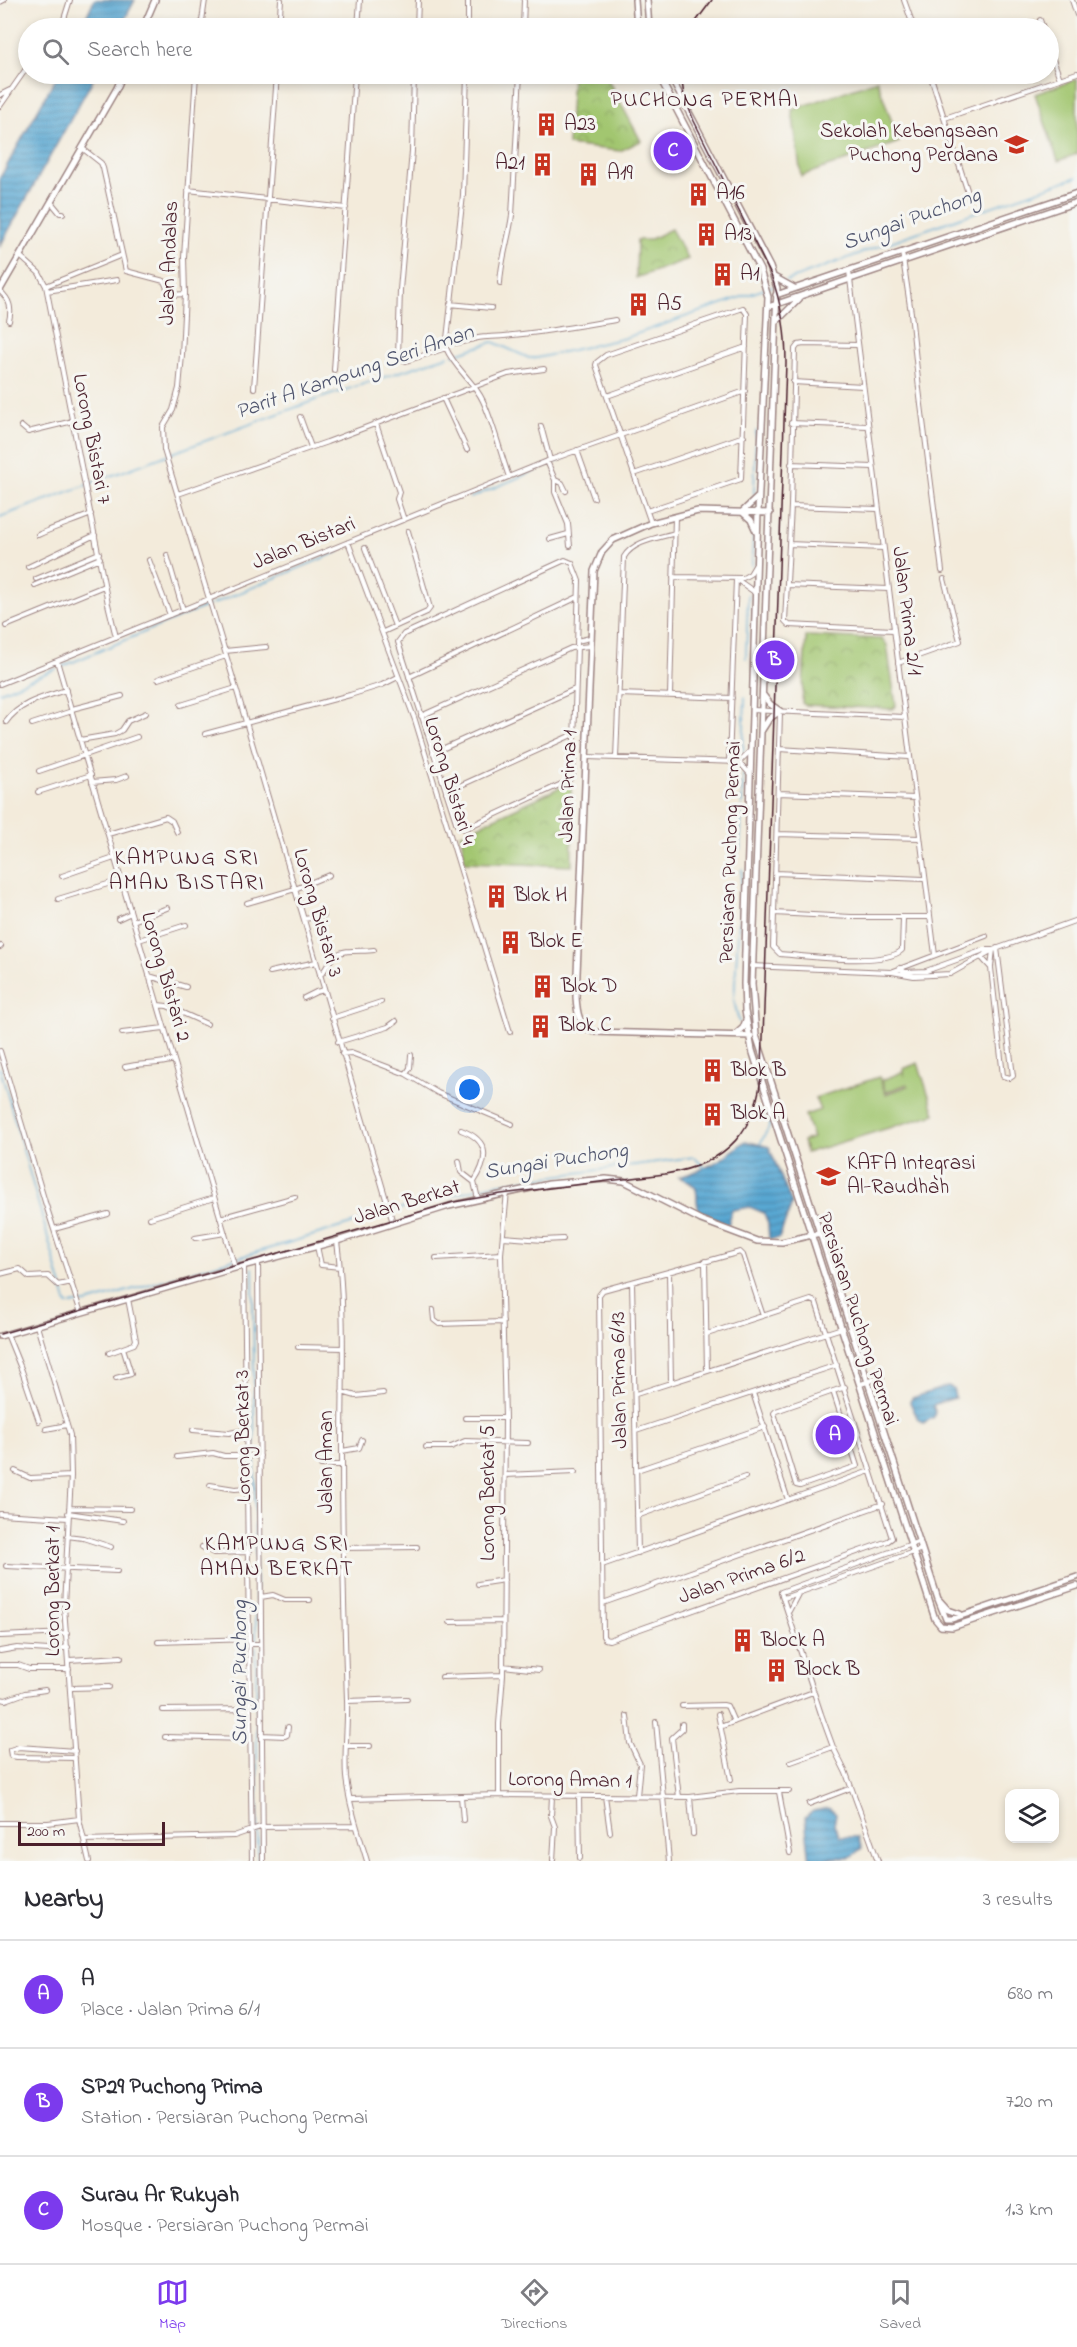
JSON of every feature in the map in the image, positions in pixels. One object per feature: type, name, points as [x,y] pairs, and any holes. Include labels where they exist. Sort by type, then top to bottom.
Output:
[{"type":"main road","points":[[147,18],[155,0]]},
{"type":"main road","points":[[635,0],[636,18]]},
{"type":"main road","points":[[647,0],[648,18]]},
{"type":"main road","points":[[0,291],[119,84]]},
{"type":"main road","name":"Persiaran Puchong Permai","points":[[663,84],[760,270],[768,294],[749,773],[744,966],[746,1019],[820,1233],[946,1619]]},
{"type":"main road","name":"Persiaran Puchong Permai","points":[[674,84],[770,267],[778,291],[756,859],[752,1050],[935,1619],[941,1626]]},
{"type":"main road","points":[[768,294],[796,288],[849,271],[1077,193]]},
{"type":"main road","points":[[768,307],[1077,202]]},
{"type":"main road","points":[[774,278],[796,288]]},
{"type":"main road","points":[[777,321],[806,295]]},
{"type":"main road","points":[[758,534],[751,520],[742,512],[759,496]]},
{"type":"main road","name":"Jalan Prima 1","points":[[753,1035],[593,1032],[587,1029],[578,1017],[576,997],[594,571],[602,552],[613,540],[651,523],[698,511],[770,513]]},
{"type":"main road","points":[[762,732],[771,717],[780,711],[763,695]]},
{"type":"main road","points":[[748,859],[756,859]]},
{"type":"main road","points":[[746,1019],[743,1028],[735,1035],[752,1050]]},
{"type":"main road","name":"Jalan Berkat","points":[[3,1335],[234,1266],[337,1241],[449,1206],[507,1191],[583,1180],[624,1181],[701,1220],[745,1238],[765,1243],[782,1242],[820,1233]]},
{"type":"main road","points":[[941,1626],[946,1619],[1077,1577]]},
{"type":"main road","points":[[941,1626],[952,1627],[1077,1586]]},
{"type":"main road","points":[[938,1599],[948,1610],[956,1614],[965,1614]]},
{"type":"main road","points":[[979,1609],[982,1617]]},
{"type":"street","points":[[64,18],[70,0]]},
{"type":"street","points":[[202,18],[205,0]]},
{"type":"street","points":[[280,18],[281,0]]},
{"type":"street","points":[[359,18],[360,0]]},
{"type":"street","points":[[417,18],[418,0]]},
{"type":"street","points":[[468,0],[468,18]]},
{"type":"street","points":[[523,18],[524,0]]},
{"type":"street","points":[[904,0],[910,18]]},
{"type":"street","points":[[1072,0],[1076,12]]},
{"type":"street","points":[[1059,76],[1060,79],[1077,73]]},
{"type":"street","points":[[0,106],[18,81]]},
{"type":"street","name":"Jalan Andalas","points":[[164,450],[163,427],[173,410],[179,388],[185,294],[184,257],[195,84]]},
{"type":"street","points":[[254,388],[276,84]]},
{"type":"street","points":[[334,370],[354,84]]},
{"type":"street","points":[[414,84],[412,151],[400,290],[398,357],[406,361],[446,346],[485,337],[513,336],[615,320]]},
{"type":"street","points":[[467,84],[463,195],[446,346],[452,362],[475,387],[484,401],[509,477]]},
{"type":"street","points":[[501,283],[501,263],[509,238],[512,215],[519,84]]},
{"type":"street","points":[[933,84],[970,199]]},
{"type":"street","points":[[945,118],[1045,84]]},
{"type":"street","points":[[0,95],[13,88]]},
{"type":"street","points":[[82,148],[101,163],[103,168],[126,271],[164,280],[170,295],[185,294]]},
{"type":"street","points":[[188,190],[346,208]]},
{"type":"street","points":[[51,202],[60,213],[63,213]]},
{"type":"street","points":[[902,252],[942,571]]},
{"type":"street","points":[[46,286],[122,255]]},
{"type":"street","name":"Lorong Bistari 7","points":[[19,256],[39,273],[46,286],[116,637]]},
{"type":"street","name":"Jalan Prima 2/1","points":[[849,271],[935,955]]},
{"type":"street","points":[[47,291],[117,280]]},
{"type":"street","points":[[0,291],[11,307],[9,321]]},
{"type":"street","points":[[450,304],[490,308]]},
{"type":"street","points":[[647,511],[741,479],[747,314],[741,308],[600,358],[596,365],[651,523]]},
{"type":"street","points":[[858,345],[798,345],[795,349],[786,624],[893,630]]},
{"type":"street","points":[[607,396],[746,347]]},
{"type":"street","points":[[178,495],[508,374],[544,369]]},
{"type":"street","points":[[793,382],[863,386]]},
{"type":"street","name":"Jalan Bistari","points":[[0,684],[210,601],[348,542],[606,438],[621,436],[745,391]]},
{"type":"street","points":[[443,398],[467,450]]},
{"type":"street","points":[[300,417],[311,447]]},
{"type":"street","points":[[21,426],[28,432],[73,421]]},
{"type":"street","points":[[791,423],[868,426]]},
{"type":"street","points":[[376,424],[399,492],[397,499],[404,520]]},
{"type":"street","points":[[541,426],[548,463],[555,480],[555,492],[568,524],[570,546]]},
{"type":"street","points":[[634,474],[744,435]]},
{"type":"street","name":"Lorong Bistari 3","points":[[164,450],[226,653],[393,1224]]},
{"type":"street","points":[[577,450],[594,498]]},
{"type":"street","points":[[791,464],[873,467]]},
{"type":"street","points":[[555,480],[562,483],[566,491]]},
{"type":"street","points":[[791,506],[878,509]]},
{"type":"street","points":[[38,535],[91,514]]},
{"type":"street","points":[[670,696],[675,516]]},
{"type":"street","points":[[383,632],[427,612],[430,608],[408,531]]},
{"type":"street","points":[[616,758],[624,557],[628,549],[636,545],[675,533]]},
{"type":"street","points":[[550,539],[568,534]]},
{"type":"street","points":[[28,567],[95,535]]},
{"type":"street","name":"Lorong Bistari 4","points":[[348,542],[383,632],[435,783],[510,1032]]},
{"type":"street","points":[[789,544],[883,548]]},
{"type":"street","points":[[365,548],[395,626]]},
{"type":"street","points":[[167,555],[183,610]]},
{"type":"street","points":[[36,579],[100,556]]},
{"type":"street","points":[[35,585],[100,556]]},
{"type":"street","points":[[149,560],[170,615]]},
{"type":"street","points":[[569,560],[579,581],[578,597],[572,778],[464,829],[460,828],[433,753],[398,642],[404,634],[535,573],[569,560]]},
{"type":"street","points":[[673,577],[736,579],[750,574],[757,561]]},
{"type":"street","points":[[736,579],[753,591],[756,596]]},
{"type":"street","points":[[729,762],[736,579]]},
{"type":"street","points":[[898,663],[960,641],[944,579]]},
{"type":"street","points":[[787,585],[888,589]]},
{"type":"street","points":[[6,626],[105,586]]},
{"type":"street","points":[[409,677],[578,597]]},
{"type":"street","points":[[571,648],[577,640],[590,638]]},
{"type":"street","points":[[421,716],[571,648],[590,646]]},
{"type":"street","points":[[158,679],[226,653],[266,647]]},
{"type":"street","name":"Lorong Bistari 2","points":[[58,662],[234,1266]]},
{"type":"street","points":[[205,734],[350,695],[398,677]]},
{"type":"street","points":[[181,705],[236,688]]},
{"type":"street","points":[[433,753],[575,688]]},
{"type":"street","points":[[6,722],[11,714],[27,703],[66,690]]},
{"type":"street","points":[[619,694],[732,698]]},
{"type":"street","points":[[32,724],[122,696]]},
{"type":"street","points":[[752,710],[905,717]]},
{"type":"street","points":[[780,711],[773,946],[780,954],[849,959],[892,957],[902,950],[903,918]]},
{"type":"street","points":[[80,740],[115,734],[122,730],[128,721],[146,713]]},
{"type":"street","points":[[446,792],[574,734]]},
{"type":"street","points":[[39,771],[137,737]]},
{"type":"street","points":[[587,757],[739,762],[751,749]]},
{"type":"street","points":[[779,749],[909,757]]},
{"type":"street","points":[[739,762],[749,773]]},
{"type":"street","points":[[38,792],[91,775]]},
{"type":"street","points":[[92,782],[116,780],[127,776]]},
{"type":"street","points":[[778,793],[915,798]]},
{"type":"street","points":[[108,834],[166,817],[172,821],[177,832]]},
{"type":"street","points":[[777,834],[920,838]]},
{"type":"street","points":[[62,876],[114,858]]},
{"type":"street","points":[[775,873],[925,879]]},
{"type":"street","points":[[247,903],[295,889],[329,874]]},
{"type":"street","points":[[58,899],[121,880]]},
{"type":"street","points":[[134,921],[167,908]]},
{"type":"street","points":[[118,919],[131,913]]},
{"type":"street","points":[[774,913],[930,917]]},
{"type":"street","points":[[304,919],[324,916]]},
{"type":"street","points":[[744,966],[891,972],[907,976],[944,976],[995,949],[1077,920]]},
{"type":"street","points":[[139,940],[186,925]]},
{"type":"street","points":[[891,972],[986,936]]},
{"type":"street","points":[[900,968],[905,972],[926,971],[984,950],[995,949]]},
{"type":"street","points":[[995,949],[1012,1076],[1010,1078],[1003,1076],[991,968],[995,949]]},
{"type":"street","points":[[320,975],[327,969],[333,956],[342,952],[374,950]]},
{"type":"street","points":[[981,957],[991,968]]},
{"type":"street","points":[[270,972],[316,962]]},
{"type":"street","points":[[149,976],[186,987]]},
{"type":"street","points":[[304,998],[324,990]]},
{"type":"street","points":[[332,1018],[381,1002]]},
{"type":"street","points":[[158,1005],[167,1006],[207,1024]]},
{"type":"street","points":[[338,1042],[388,1027],[396,1021]]},
{"type":"street","points":[[122,1034],[164,1028]]},
{"type":"street","points":[[0,1051],[80,1311]]},
{"type":"street","points":[[342,1054],[351,1053],[406,1074],[438,1093],[512,1124]]},
{"type":"street","points":[[406,1074],[410,1068],[411,1055]]},
{"type":"street","points":[[125,1067],[174,1060]]},
{"type":"street","points":[[461,1130],[481,1143],[484,1150],[483,1168],[474,1184]]},
{"type":"street","points":[[459,1161],[463,1175],[474,1184],[478,1199]]},
{"type":"street","name":"Lorong Berkat 5","points":[[500,1795],[499,1724],[503,1675],[505,1443],[501,1254],[507,1191]]},
{"type":"street","points":[[220,1218],[295,1197]]},
{"type":"street","points":[[150,1218],[214,1198]]},
{"type":"street","points":[[54,1229],[108,1214]]},
{"type":"street","points":[[195,1238],[225,1233]]},
{"type":"street","points":[[503,1237],[563,1239]]},
{"type":"street","name":"Jalan Aman","points":[[337,1241],[343,1348],[342,1548],[343,1652],[347,1701],[346,1777],[356,1826],[367,1861]]},
{"type":"street","points":[[317,1246],[321,1265],[340,1267]]},
{"type":"street","name":"Jalan Prima 6/13","points":[[638,1553],[632,1282],[736,1252],[743,1255],[763,1316]]},
{"type":"street","points":[[436,1258],[501,1254]]},
{"type":"street","points":[[705,1261],[707,1371]]},
{"type":"street","name":"Lorong Berkat 3","points":[[258,1262],[263,1861]]},
{"type":"street","points":[[244,1265],[252,1861]]},
{"type":"street","points":[[0,1274],[20,1269],[29,1277],[48,1276],[58,1285],[72,1282]]},
{"type":"street","points":[[669,1272],[671,1383]]},
{"type":"street","name":"Jalan Prima 6/2","points":[[632,1282],[603,1290],[598,1295],[603,1636],[609,1640],[892,1538],[883,1504],[870,1471],[816,1302],[812,1300],[763,1316]]},
{"type":"street","points":[[109,1353],[134,1344],[136,1340],[128,1299]]},
{"type":"street","points":[[433,1310],[434,1320],[439,1324],[503,1322]]},
{"type":"street","points":[[707,1335],[763,1316]]},
{"type":"street","name":"Lorong Berkat 1","points":[[37,1325],[71,1442],[65,1569],[67,1633],[80,1819],[89,1861]]},
{"type":"street","points":[[636,1394],[842,1328]]},
{"type":"street","points":[[3,1335],[22,1371],[39,1421]]},
{"type":"street","points":[[298,1347],[343,1348]]},
{"type":"street","points":[[116,1378],[131,1374],[123,1348]]},
{"type":"street","points":[[636,1431],[837,1365]]},
{"type":"street","points":[[861,1384],[882,1377]]},
{"type":"street","points":[[833,1391],[857,1466],[800,1486],[796,1485],[774,1413],[833,1391],[844,1387]]},
{"type":"street","points":[[342,1392],[356,1396],[383,1393]]},
{"type":"street","points":[[753,1393],[788,1500]]},
{"type":"street","points":[[465,1418],[505,1418]]},
{"type":"street","points":[[46,1429],[67,1425]]},
{"type":"street","points":[[637,1470],[765,1427]]},
{"type":"street","points":[[193,1430],[229,1433],[246,1430]]},
{"type":"street","points":[[342,1451],[359,1449],[362,1440]]},
{"type":"street","points":[[426,1447],[451,1447],[465,1442],[528,1443]]},
{"type":"street","points":[[177,1457],[213,1453],[224,1456],[259,1456]]},
{"type":"street","points":[[321,1465],[342,1465]]},
{"type":"street","points":[[15,1471],[30,1478],[71,1476]]},
{"type":"street","points":[[602,1565],[870,1471]]},
{"type":"street","points":[[504,1475],[575,1472]]},
{"type":"street","points":[[637,1516],[745,1477]]},
{"type":"street","points":[[210,1485],[235,1489],[248,1488]]},
{"type":"street","points":[[603,1604],[883,1504]]},
{"type":"street","points":[[0,1514],[130,1509]]},
{"type":"street","points":[[68,1513],[123,1521]]},
{"type":"street","points":[[68,1536],[111,1546]]},
{"type":"street","points":[[878,1861],[813,1692],[782,1592],[920,1541]]},
{"type":"street","points":[[202,1547],[214,1553],[249,1552]]},
{"type":"street","points":[[342,1548],[417,1547]]},
{"type":"street","points":[[784,1598],[922,1549]]},
{"type":"street","points":[[6,1566],[117,1571]]},
{"type":"street","points":[[249,1568],[261,1569]]},
{"type":"street","points":[[478,1584],[504,1580]]},
{"type":"street","points":[[788,1611],[799,1593]]},
{"type":"street","points":[[261,1597],[273,1595],[285,1600],[310,1600]]},
{"type":"street","points":[[450,1622],[503,1621]]},
{"type":"street","points":[[0,1636],[67,1633]]},
{"type":"street","points":[[158,1642],[260,1644]]},
{"type":"street","points":[[0,1651],[16,1648],[49,1650],[68,1647]]},
{"type":"street","points":[[69,1660],[121,1657]]},
{"type":"street","points":[[0,1665],[18,1665],[29,1669],[69,1669]]},
{"type":"street","points":[[503,1666],[539,1670]]},
{"type":"street","points":[[249,1672],[260,1672]]},
{"type":"street","points":[[442,1677],[503,1675]]},
{"type":"street","points":[[71,1688],[109,1687]]},
{"type":"street","points":[[0,1699],[6,1700],[25,1693],[45,1690]]},
{"type":"street","points":[[720,1727],[813,1692]]},
{"type":"street","points":[[347,1701],[407,1699]]},
{"type":"street","points":[[682,1706],[727,1706],[734,1722]]},
{"type":"street","points":[[163,1710],[250,1709]]},
{"type":"street","points":[[718,1714],[731,1780]]},
{"type":"street","points":[[627,1716],[630,1743],[640,1764],[637,1796]]},
{"type":"street","points":[[656,1722],[669,1861]]},
{"type":"street","points":[[679,1797],[672,1738],[682,1729],[682,1724]]},
{"type":"street","points":[[261,1735],[287,1736],[288,1726]]},
{"type":"street","points":[[165,1737],[250,1739]]},
{"type":"street","points":[[347,1746],[370,1746]]},
{"type":"street","points":[[75,1751],[19,1747],[10,1750],[11,1756],[17,1757],[75,1758]]},
{"type":"street","points":[[791,1762],[833,1747]]},
{"type":"street","points":[[809,1804],[851,1788]]},
{"type":"street","name":"Lorong Aman 1","points":[[351,1798],[500,1795],[690,1797],[739,1791],[789,1791]]},
{"type":"street","points":[[779,1792],[790,1853]]},
{"type":"street","points":[[552,1795],[551,1816],[555,1827],[553,1860]]},
{"type":"street","points":[[461,1796],[463,1820]]},
{"type":"street","points":[[579,1796],[580,1858]]},
{"type":"street","points":[[604,1796],[610,1832]]},
{"type":"street","points":[[690,1797],[693,1834]]},
{"type":"street","points":[[0,1823],[48,1823],[80,1819]]},
{"type":"street","points":[[84,1840],[234,1836],[262,1827],[356,1826]]},
{"type":"green space","points":[[1077,79],[1077,154],[1058,161],[1035,94]]},
{"type":"green space","points":[[571,84],[610,84],[641,141],[620,151],[568,145]]},
{"type":"green space","points":[[866,84],[878,84],[899,142],[801,176],[792,110]]},
{"type":"green space","points":[[671,229],[688,259],[636,278],[637,240],[649,240]]},
{"type":"green space","points":[[806,636],[882,639],[887,645],[896,706],[893,709],[802,703]]},
{"type":"green space","points":[[571,782],[572,866],[465,862],[461,834]]},
{"type":"green space","points":[[918,1063],[935,1114],[806,1153],[803,1141],[813,1138],[805,1115],[820,1110],[815,1098],[879,1077],[886,1094],[908,1086],[907,1084],[886,1092],[882,1080],[903,1072],[904,1076],[903,1069]]},
{"type":"water","points":[[94,0],[135,0],[125,18],[86,18]]},
{"type":"water","points":[[52,84],[90,84],[0,246],[0,178]]},
{"type":"water","points":[[745,1141],[769,1147],[792,1204],[779,1238],[769,1239],[768,1224],[764,1213],[750,1207],[732,1210],[728,1225],[701,1215],[696,1189],[688,1181],[679,1177],[714,1163]]},
{"type":"water","points":[[948,1386],[953,1388],[955,1398],[935,1404],[933,1406],[936,1413],[934,1417],[923,1423],[918,1419],[910,1402],[912,1398]]},
{"type":"water","points":[[829,1808],[836,1814],[834,1824],[840,1837],[857,1837],[862,1848],[849,1858],[810,1861],[805,1818],[813,1811]]},
{"type":"waterway","name":"Sungai Puchong","points":[[786,281],[1077,177]]},
{"type":"waterway","name":"Parit A Kampung Seri Aman","points":[[453,355],[493,342],[529,358],[537,358],[625,338],[773,286]]},
{"type":"waterway","name":"Parit A Kampung Seri Aman","points":[[0,517],[321,398],[448,356]]},
{"type":"waterway","name":"Sungai Puchong","points":[[754,494],[756,431]]},
{"type":"waterway","points":[[470,498],[565,458]]},
{"type":"waterway","name":"Sungai Puchong","points":[[752,566],[753,531]]},
{"type":"waterway","points":[[213,604],[340,551]]},
{"type":"waterway","name":"Sungai Puchong","points":[[746,658],[748,594]]},
{"type":"waterway","points":[[61,667],[209,605]]},
{"type":"waterway","points":[[0,692],[56,669]]},
{"type":"waterway","name":"Sungai Puchong","points":[[743,751],[745,697]]},
{"type":"waterway","name":"Sungai Puchong","points":[[740,849],[743,775]]},
{"type":"waterway","name":"Sungai Puchong","points":[[739,1022],[734,1001],[742,869]]},
{"type":"waterway","name":"Sungai Puchong","points":[[748,1055],[771,1123],[760,1144]]},
{"type":"waterway","points":[[0,1068],[67,1305],[87,1303],[388,1213]]},
{"type":"waterway","name":"Sungai Puchong","points":[[392,1211],[495,1184],[694,1157],[707,1170]]},
{"type":"waterway","name":"Sungai Puchong","points":[[253,1268],[256,1642]]},
{"type":"waterway","name":"Sungai Puchong","points":[[256,1647],[258,1861]]},
{"type":"tram line","points":[[698,18],[712,0]]},
{"type":"tram line","points":[[0,1334],[454,1202],[665,1174],[687,1169],[706,1162],[722,1152],[736,1140],[746,1126],[754,1109],[762,1067],[785,340],[781,308],[771,275],[694,121],[684,96],[682,84]]},
{"type":"place","name":"A23","points":[[546,125]]},
{"type":"place","name":"Sekolah Kebangsaan Puchong Perdana","points":[[1016,144]]},
{"type":"place","name":"Surau Ar Rukyah","points":[[673,151]]},
{"type":"place","name":"A21","points":[[543,164]]},
{"type":"place","name":"A19","points":[[589,174]]},
{"type":"place","name":"A16","points":[[698,194]]},
{"type":"place","name":"A13","points":[[706,235]]},
{"type":"place","name":"A1","points":[[722,275]]},
{"type":"place","name":"A5","points":[[639,305]]},
{"type":"place","name":"SP29 Puchong Prima","points":[[775,660]]},
{"type":"place","name":"Blok H","points":[[496,896]]},
{"type":"place","name":"Blok E","points":[[511,942]]},
{"type":"place","name":"Blok D","points":[[543,987]]},
{"type":"place","name":"Blok C","points":[[541,1026]]},
{"type":"place","name":"Blok B","points":[[713,1071]]},
{"type":"place","name":"Blok A","points":[[713,1114]]},
{"type":"place","name":"KAFA Integrasi Al-Raudhah","points":[[829,1176]]},
{"type":"place","name":"A","points":[[835,1435]]},
{"type":"place","name":"Block A","points":[[743,1641]]},
{"type":"place","name":"Block B","points":[[777,1670]]},
{"type":"district","name":"PUCHONG PERMAI","points":[[705,101]]},
{"type":"district","name":"KAMPUNG SRI AMAN BISTARI","points":[[187,872]]},
{"type":"district","name":"KAMPUNG SRI AMAN BERKAT","points":[[277,1558]]}]
